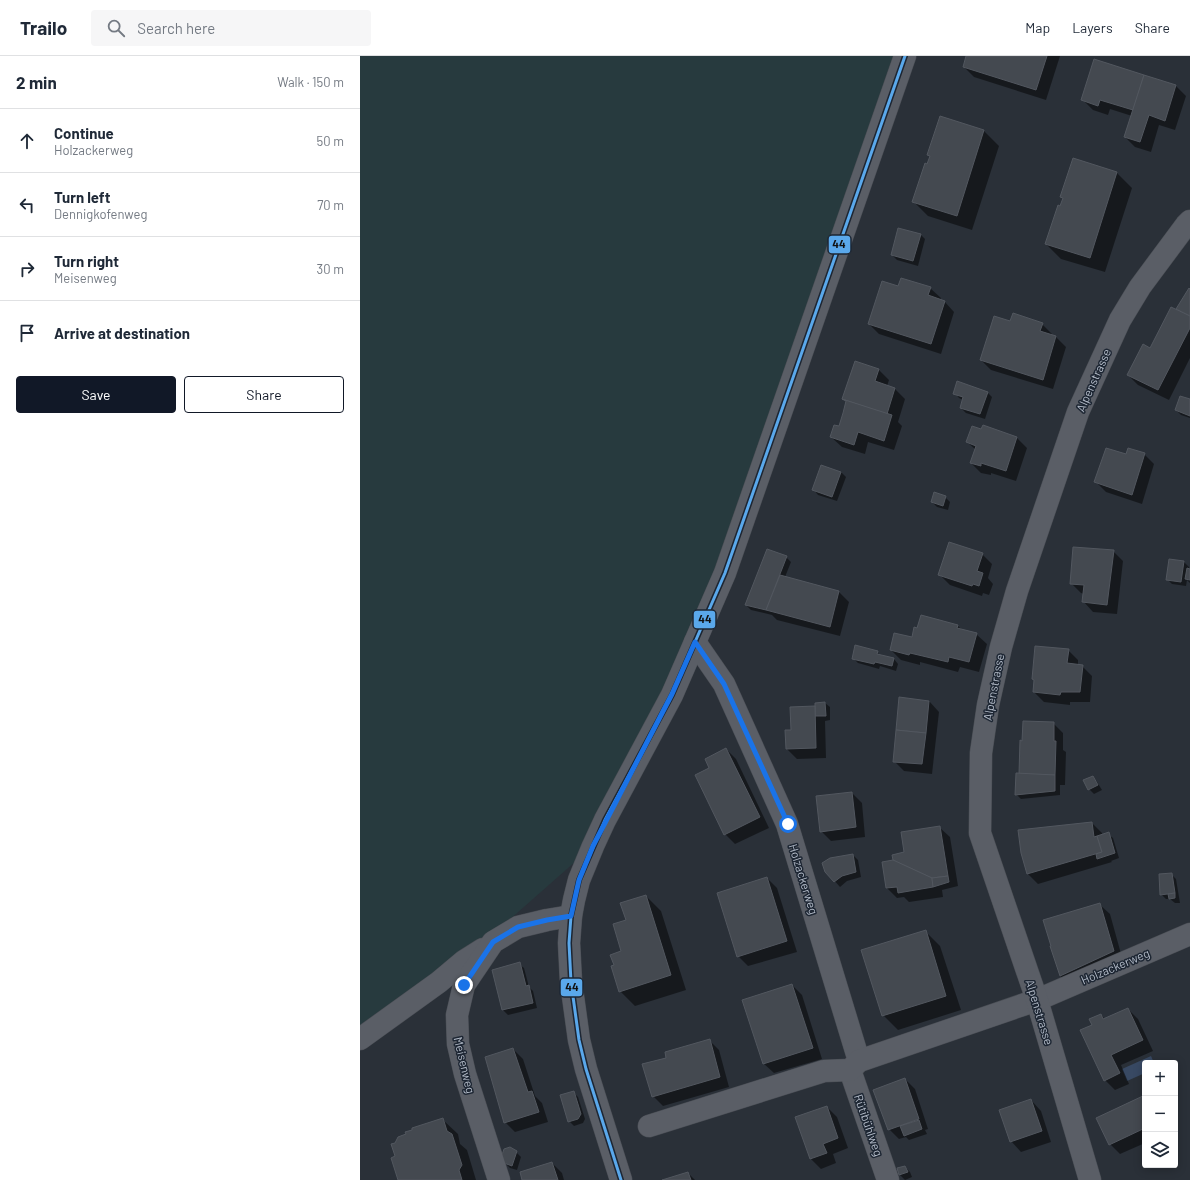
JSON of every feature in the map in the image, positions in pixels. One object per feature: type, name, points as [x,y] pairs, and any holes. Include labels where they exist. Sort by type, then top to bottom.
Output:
[{"type":"street","points":[[621,1180],[578,1040],[571,982],[569,943],[571,916],[579,880],[593,846],[672,694],[725,573],[905,56]]},
{"type":"street","name":"Alpenstrasse","points":[[1090,1180],[1037,1000],[980,833],[981,753],[988,705],[1001,647],[1017,591],[1078,412],[1120,320],[1140,287],[1190,221]]},
{"type":"street","name":"Holzackerweg","points":[[695,642],[724,684],[788,824],[855,1065]]},
{"type":"street","name":"Meisenweg","points":[[499,1180],[465,1074],[458,1044],[457,1015],[464,985],[493,942],[518,927],[571,916]]},
{"type":"street","name":"Holzackerweg","points":[[649,1126],[824,1071],[855,1065],[1037,1000],[1190,934]]},
{"type":"street","points":[[360,1039],[439,982],[464,961],[493,942]]},
{"type":"street","name":"Rütibühlweg","points":[[855,1065],[888,1180]]},
{"type":"green space","points":[[360,56],[903,56],[745,518],[593,846],[439,982],[360,1036]]},
{"type":"water","points":[[1151,1056],[1153,1060],[1142,1060]]},
{"type":"water","points":[[1142,1060],[1142,1074],[1127,1081],[1122,1069]]},
{"type":"building","points":[[966,56],[1047,56],[1036,90],[963,67]]},
{"type":"building","points":[[1094,59],[1144,75],[1133,110],[1100,100],[1098,106],[1081,100]]},
{"type":"building","points":[[1144,75],[1176,85],[1165,121],[1149,115],[1140,142],[1124,137]]},
{"type":"building","points":[[940,116],[984,130],[957,216],[912,202],[925,163],[927,164],[930,156],[927,155]]},
{"type":"building","points":[[1073,158],[1117,172],[1090,258],[1045,244],[1058,205],[1060,206],[1063,198],[1060,197]]},
{"type":"building","points":[[898,228],[921,234],[913,261],[891,255]]},
{"type":"building","points":[[901,278],[931,287],[928,295],[945,301],[931,344],[868,324],[882,281],[898,286]]},
{"type":"building","points":[[1189,288],[1190,289],[1190,316],[1176,309]]},
{"type":"building","points":[[1171,307],[1190,316],[1190,328],[1158,390],[1127,375],[1143,344],[1150,348]]},
{"type":"building","points":[[1013,313],[1043,323],[1040,331],[1056,336],[1043,380],[980,360],[994,316],[1010,321]]},
{"type":"building","points":[[855,361],[879,369],[875,381],[895,388],[887,414],[842,399]]},
{"type":"building","points":[[957,381],[988,392],[980,414],[960,408],[963,397],[953,394]]},
{"type":"building","points":[[1180,396],[1190,399],[1190,416],[1175,410]]},
{"type":"building","points":[[842,399],[892,415],[884,441],[858,432],[854,445],[830,437],[834,425],[839,426],[846,401]]},
{"type":"building","points":[[983,425],[1017,437],[1006,471],[981,463],[981,466],[970,463],[976,446],[966,442],[972,426],[981,429]]},
{"type":"building","points":[[1106,448],[1126,454],[1128,448],[1145,453],[1132,495],[1094,482]]},
{"type":"building","points":[[821,465],[841,472],[832,497],[812,490]]},
{"type":"building","points":[[934,492],[946,496],[943,506],[931,502]]},
{"type":"building","points":[[949,542],[983,553],[977,571],[983,573],[979,586],[973,584],[972,586],[938,575]]},
{"type":"building","points":[[1073,547],[1114,550],[1107,605],[1082,602],[1084,585],[1070,584]]},
{"type":"building","points":[[767,549],[787,556],[766,610],[745,605]]},
{"type":"building","points":[[1169,559],[1184,561],[1181,582],[1166,580]]},
{"type":"building","points":[[1187,568],[1190,569],[1190,580],[1185,579]]},
{"type":"building","points":[[780,575],[839,591],[830,627],[766,610]]},
{"type":"building","points":[[921,615],[958,625],[957,628],[977,633],[969,662],[949,657],[948,662],[890,650],[894,633],[912,637],[914,627],[917,628]]},
{"type":"building","points":[[855,645],[878,651],[877,654],[894,658],[892,666],[852,659]]},
{"type":"building","points":[[1035,646],[1069,649],[1067,663],[1083,665],[1080,692],[1061,692],[1060,695],[1033,692],[1034,680],[1032,679]]},
{"type":"building","points":[[899,697],[929,701],[926,733],[896,730]]},
{"type":"building","points":[[825,702],[826,716],[815,716],[815,703]]},
{"type":"building","points":[[815,706],[816,748],[786,749],[785,730],[791,730],[790,707]]},
{"type":"building","points":[[1023,721],[1054,722],[1054,741],[1056,741],[1055,775],[1019,774],[1020,740],[1022,741]]},
{"type":"building","points":[[896,730],[926,733],[922,764],[893,762]]},
{"type":"building","points":[[726,748],[760,817],[724,835],[695,775],[709,768],[705,759]]},
{"type":"building","points":[[1016,773],[1055,775],[1055,791],[1015,795]]},
{"type":"building","points":[[1093,776],[1098,785],[1088,790],[1083,780]]},
{"type":"building","points":[[852,792],[856,827],[820,832],[816,796]]},
{"type":"building","points":[[1092,822],[1094,837],[1097,836],[1102,852],[1027,874],[1021,853],[1018,830]]},
{"type":"building","points":[[940,826],[948,876],[932,878],[893,860],[892,855],[904,852],[901,832]]},
{"type":"building","points":[[1109,832],[1115,853],[1097,859],[1096,854],[1102,852],[1097,836]]},
{"type":"building","points":[[853,854],[856,872],[842,876],[834,882],[825,872],[822,863],[830,858]]},
{"type":"building","points":[[893,860],[932,878],[933,887],[898,893],[897,887],[886,888],[882,862]]},
{"type":"building","points":[[1172,873],[1175,893],[1160,895],[1159,874]]},
{"type":"building","points":[[948,876],[949,882],[933,887],[932,878]]},
{"type":"building","points":[[767,877],[787,941],[737,957],[717,893]]},
{"type":"building","points":[[1175,893],[1175,898],[1169,899],[1168,894]]},
{"type":"building","points":[[646,895],[671,975],[619,992],[611,966],[614,965],[610,955],[621,951],[613,924],[626,920],[620,903]]},
{"type":"building","points":[[1100,903],[1114,951],[1060,976],[1043,920]]},
{"type":"building","points":[[926,930],[946,996],[882,1016],[861,950]]},
{"type":"building","points":[[520,962],[526,986],[529,985],[533,1003],[502,1010],[492,970]]},
{"type":"building","points":[[792,984],[813,1048],[763,1064],[742,1000]]},
{"type":"building","points":[[1128,1008],[1143,1040],[1111,1055],[1120,1073],[1104,1081],[1080,1030],[1092,1025],[1089,1019],[1101,1014],[1103,1019]]},
{"type":"building","points":[[710,1039],[720,1077],[652,1097],[642,1064],[666,1058],[665,1052]]},
{"type":"building","points":[[513,1048],[528,1092],[532,1091],[539,1112],[504,1123],[485,1057]]},
{"type":"building","points":[[905,1078],[919,1119],[888,1130],[873,1090]]},
{"type":"building","points":[[574,1091],[581,1114],[578,1119],[568,1122],[560,1095]]},
{"type":"building","points":[[1142,1096],[1142,1129],[1109,1145],[1096,1118]]},
{"type":"building","points":[[1031,1099],[1042,1131],[1010,1142],[999,1110]]},
{"type":"building","points":[[827,1106],[838,1138],[823,1144],[827,1153],[810,1159],[795,1117]]},
{"type":"building","points":[[443,1118],[447,1131],[452,1134],[462,1165],[459,1170],[462,1180],[398,1180],[391,1158],[395,1156],[391,1144],[395,1143],[398,1137],[406,1134],[405,1132],[412,1130],[412,1128]]},
{"type":"building","points":[[919,1120],[922,1129],[904,1136],[900,1126]]},
{"type":"building","points":[[510,1147],[517,1151],[512,1166],[504,1163],[502,1155],[504,1149]]},
{"type":"building","points":[[552,1162],[558,1180],[522,1180],[520,1172]]},
{"type":"building","points":[[905,1166],[908,1172],[899,1175],[897,1168]]},
{"type":"building","points":[[688,1172],[691,1180],[662,1180]]},
{"type":"transit line","name":"44","points":[[621,1180],[586,1069],[579,1040],[571,982],[569,943],[571,916],[579,880],[605,820],[672,695],[725,573],[905,56]]},
{"type":"route","points":[[464,985],[493,942],[518,927],[571,916],[579,880],[593,846],[605,820],[672,694],[695,642],[724,684],[788,824]]}]
